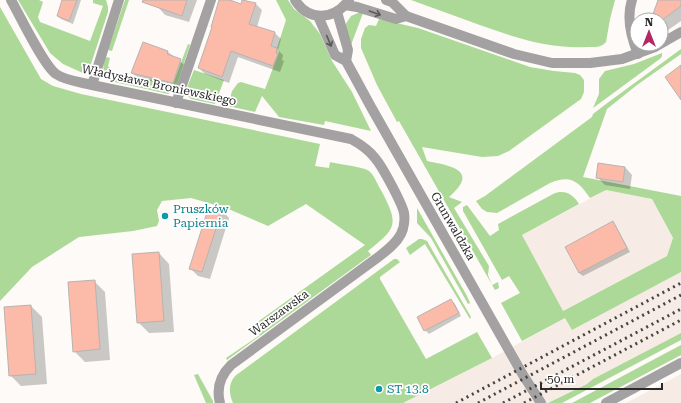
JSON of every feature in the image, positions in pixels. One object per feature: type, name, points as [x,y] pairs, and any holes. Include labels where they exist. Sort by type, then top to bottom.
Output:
[{"type":"street","name":"Władysława Broniewskiego","points":[[11,0],[42,56],[52,70],[61,76],[92,85],[351,139],[359,144],[376,158],[398,198],[404,213],[404,228],[401,234],[395,243],[377,258]]},
{"type":"street","points":[[92,85],[119,0]]},
{"type":"street","points":[[176,103],[210,0]]},
{"type":"street","points":[[295,0],[306,12],[318,16],[324,16],[343,6],[370,11],[386,17],[396,18],[406,16]]},
{"type":"street","points":[[386,0],[392,2],[406,16],[514,54],[564,64],[590,63],[622,59],[655,47],[681,32]]},
{"type":"street","points":[[632,0],[629,10],[630,32],[638,54]]},
{"type":"street","name":"Grunwaldzka","points":[[343,6],[348,50],[346,61]]},
{"type":"street","name":"Grunwaldzka","points":[[318,16],[335,55],[346,61],[479,299],[525,379],[541,403]]},
{"type":"street","name":"Warszawska","points":[[220,403],[218,391],[220,379],[231,365],[377,258]]},
{"type":"street","points":[[606,403],[681,363]]},
{"type":"shaded area","points":[[606,190],[652,199],[673,239],[667,256],[562,311],[522,235]]},
{"type":"shaded area","points":[[681,272],[681,333],[593,379],[587,384],[548,403],[403,403],[494,357],[565,318],[572,330]]},
{"type":"shaded area","points":[[681,374],[681,403],[626,403]]},
{"type":"green space","points":[[18,0],[39,0],[43,2],[38,17],[40,22],[90,41],[103,6],[93,3],[93,0],[106,0],[108,12],[90,67],[85,74],[63,64],[50,53]]},
{"type":"green space","points":[[125,0],[129,0],[112,51],[108,50]]},
{"type":"green space","points":[[276,0],[288,0],[294,9],[310,21],[320,34],[332,61],[352,92],[371,131],[325,121],[324,125],[279,117],[262,96],[255,112],[228,106],[232,91],[238,83],[241,82],[265,89],[279,52],[277,48],[286,20]]},
{"type":"green space","points":[[411,0],[615,0],[606,42],[597,47],[573,47],[545,44],[517,38]]},
{"type":"green space","points":[[0,7],[41,79],[53,86],[81,94],[320,144],[315,166],[329,168],[330,162],[369,171],[388,203],[391,212],[393,220],[389,232],[368,251],[371,255],[227,360],[226,358],[260,335],[252,326],[365,245],[306,204],[268,226],[226,208],[191,198],[162,201],[157,210],[159,221],[157,226],[133,231],[79,237],[32,267],[0,301]]},
{"type":"green space","points":[[358,13],[363,13],[351,45],[345,25],[351,16]]},
{"type":"green space","points":[[379,19],[418,28],[530,67],[575,73],[580,75],[584,80],[584,92],[581,99],[509,151],[498,156],[482,157],[422,147],[427,161],[453,167],[462,175],[462,181],[458,188],[449,197],[462,202],[454,208],[489,266],[488,275],[492,284],[399,121],[397,122],[377,85],[361,48],[361,39],[365,28],[369,25],[376,26]]},
{"type":"green space","points":[[188,44],[190,45],[176,87],[168,94],[110,81],[104,73],[103,67],[106,57],[110,58],[108,66],[114,72],[173,84]]},
{"type":"green space","points":[[681,49],[681,54],[637,85],[607,109],[583,177],[681,196],[681,272],[572,330],[565,318],[522,341],[501,303],[520,293],[509,276],[502,280],[463,211],[463,207],[467,205],[490,236],[499,230],[498,224],[553,194],[564,192],[568,193],[574,198],[579,204],[522,235],[563,311],[667,256],[673,238],[652,199],[606,190],[590,198],[574,181],[564,179],[550,183],[497,213],[487,212],[482,209],[476,201],[485,196],[592,117],[593,114],[606,104]]},
{"type":"green space","points":[[662,53],[661,58],[593,108],[599,94],[599,79],[605,71],[634,64]]},
{"type":"green space","points":[[194,70],[224,80],[215,104],[191,99],[188,96],[187,90]]},
{"type":"green space","points":[[417,208],[470,303],[468,304],[431,238],[417,223]]},
{"type":"green space","points":[[419,239],[427,241],[471,317],[470,319],[425,244],[410,255],[406,248]]},
{"type":"green space","points":[[394,259],[397,259],[400,262],[380,277],[380,279],[426,359],[477,332],[492,358],[403,403],[233,403],[230,389],[231,382],[235,376]]},
{"type":"green space","points":[[498,282],[499,288],[495,290],[492,285]]},
{"type":"green space","points":[[681,333],[681,340],[562,403],[548,403],[587,384],[593,379]]},
{"type":"green space","points":[[681,345],[681,355],[590,403],[572,403]]},
{"type":"green space","points":[[198,374],[213,403],[206,403],[194,375]]},
{"type":"building","points":[[62,0],[77,0],[69,21],[57,16]]},
{"type":"building","points":[[143,0],[187,0],[182,16],[142,2]]},
{"type":"building","points":[[219,0],[230,0],[241,4],[242,0],[256,3],[249,24],[275,32],[271,46],[277,48],[276,53],[278,54],[273,66],[231,51],[222,77],[198,68],[212,27]]},
{"type":"building","points":[[658,0],[681,0],[681,6],[669,15],[669,12],[654,12]]},
{"type":"building","points":[[143,42],[168,51],[167,54],[181,59],[173,83],[131,73]]},
{"type":"building","points":[[681,65],[681,100],[665,77]]},
{"type":"building","points":[[598,163],[625,167],[623,182],[596,178]]},
{"type":"building","points":[[209,206],[222,210],[202,272],[189,269]]},
{"type":"building","points":[[613,221],[627,248],[579,273],[565,247]]},
{"type":"building","points":[[159,252],[164,321],[137,323],[132,254]]},
{"type":"building","points":[[95,280],[100,349],[73,352],[68,282]]},
{"type":"building","points":[[451,299],[459,313],[424,331],[417,317]]},
{"type":"building","points":[[31,305],[36,374],[9,376],[4,307]]},
{"type":"railway","points":[[456,403],[681,283]]},
{"type":"railway","points":[[478,403],[681,295]]},
{"type":"railway","points":[[503,403],[681,309]]},
{"type":"railway","points":[[524,403],[681,320]]},
{"type":"place","name":"Pruszków Papiernia","points":[[165,216]]},
{"type":"place","name":"ST 13.8","points":[[379,389]]}]
